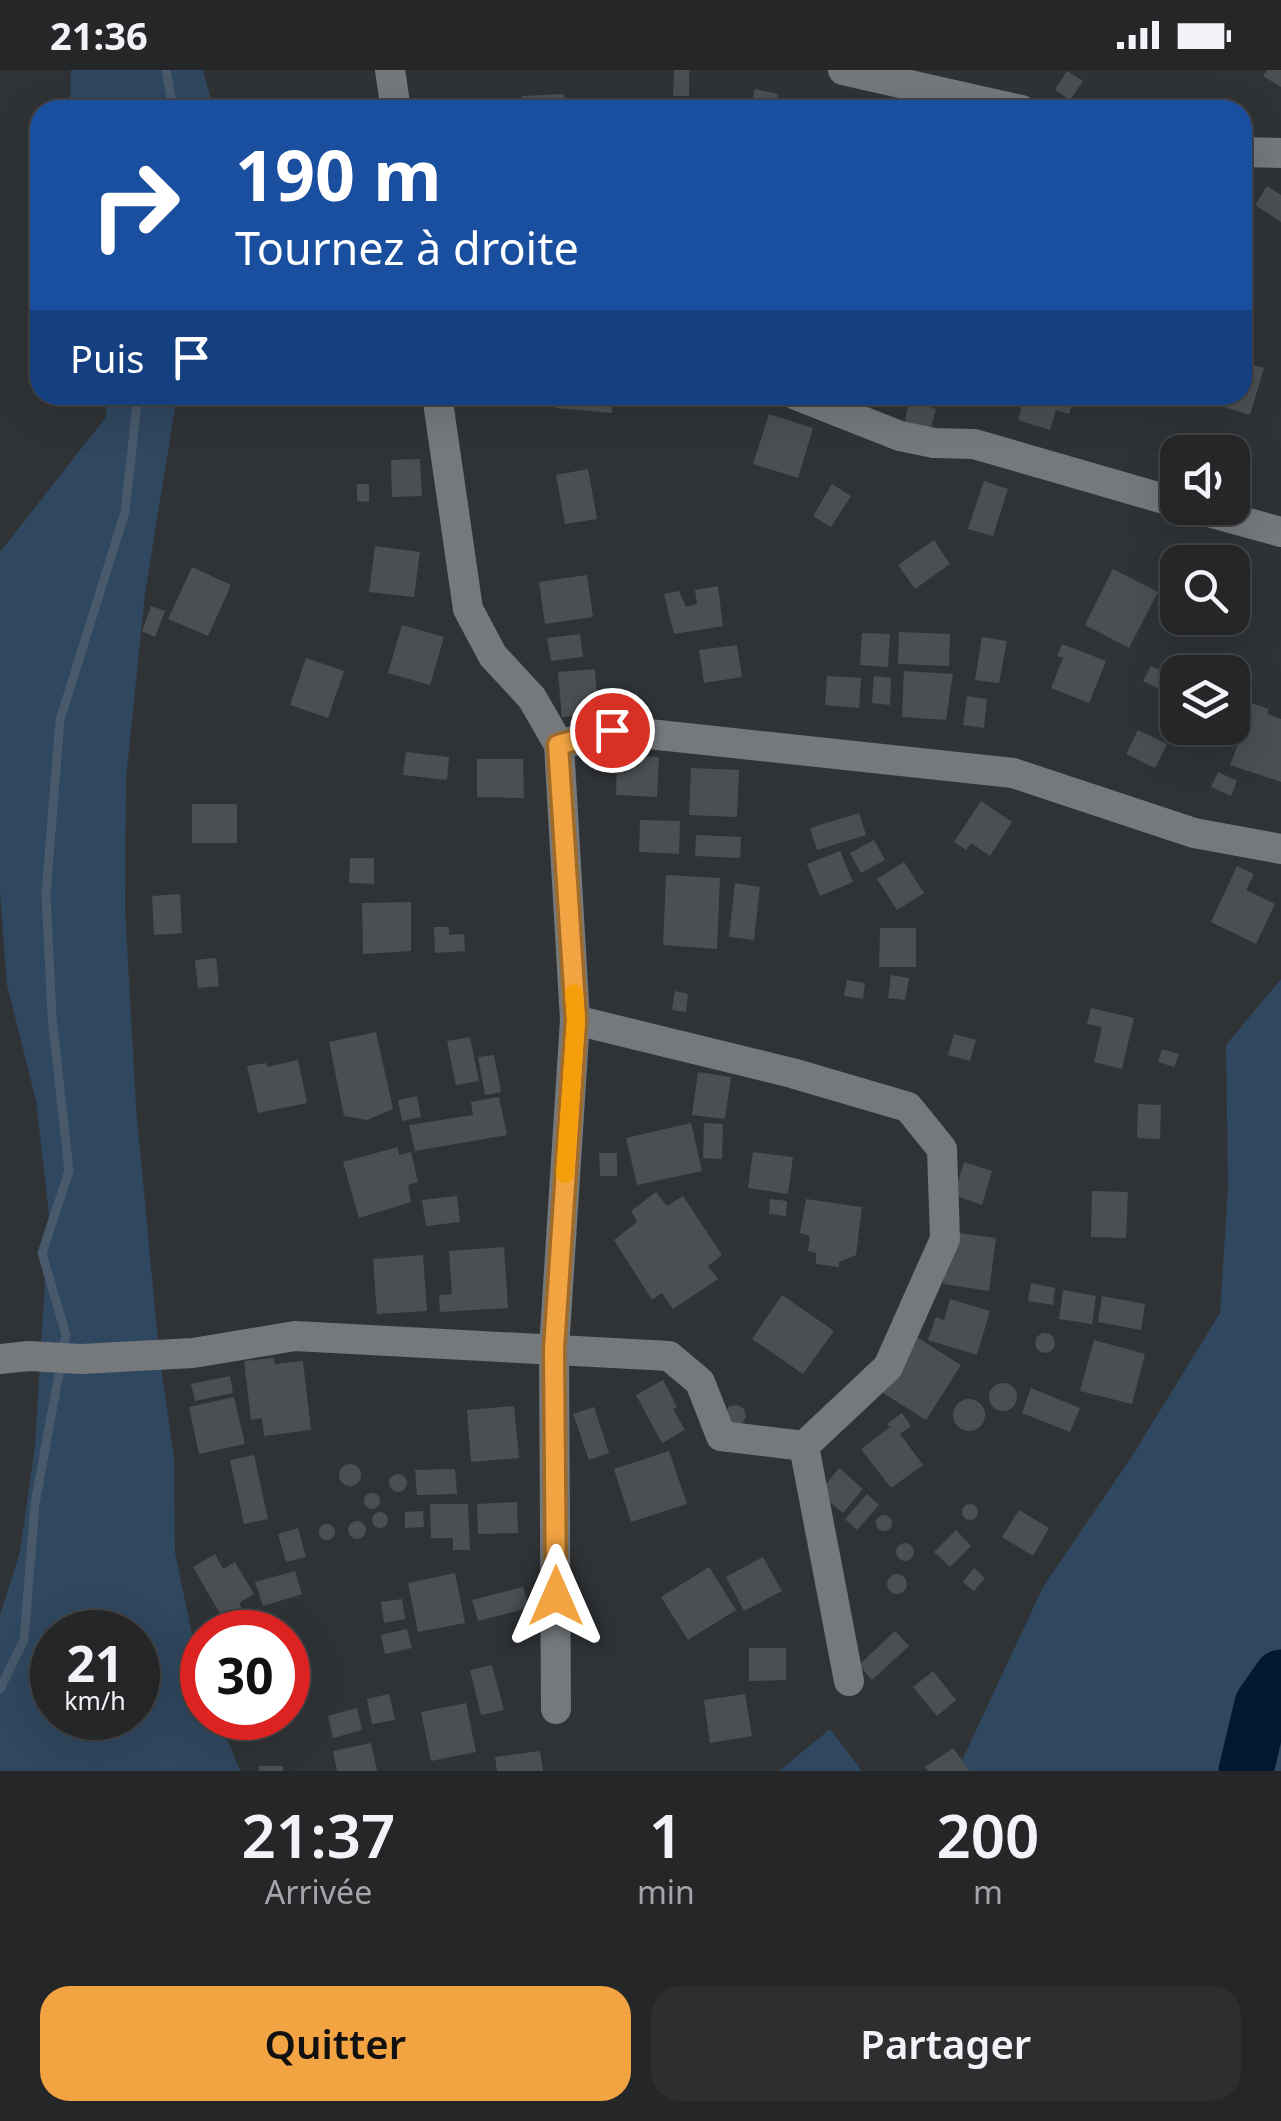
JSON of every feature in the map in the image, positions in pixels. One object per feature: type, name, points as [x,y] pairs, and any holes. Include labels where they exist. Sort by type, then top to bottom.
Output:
[{"type":"street","points":[[390,70],[394,100]]},
{"type":"street","points":[[843,70],[976,100]]},
{"type":"street","points":[[1252,152],[1281,153]]},
{"type":"street","points":[[438,405],[468,609],[493,656],[532,698],[558,745],[576,1020],[554,1349],[556,1709]]},
{"type":"street","points":[[821,405],[900,436],[934,443],[974,444],[1160,497]]},
{"type":"street","points":[[1250,523],[1281,532]]},
{"type":"street","points":[[558,745],[612,730],[1014,773],[1194,832],[1281,849]]},
{"type":"street","points":[[576,1020],[792,1073],[908,1107],[942,1149],[945,1238],[888,1367],[804,1446]]},
{"type":"street","points":[[14,1358],[193,1353],[295,1336],[669,1356],[700,1382],[722,1436],[804,1446]]},
{"type":"street","points":[[804,1446],[849,1682]]},
{"type":"shaded area","points":[[71,70],[203,70],[211,100],[70,100]]},
{"type":"shaded area","points":[[107,405],[175,405],[145,594],[126,779],[125,909],[136,1107],[159,1352],[174,1458],[175,1552],[187,1610],[180,1610],[180,1740],[228,1740],[240,1771],[0,1771],[0,1615],[20,1552],[35,1446],[49,1214],[36,1101],[7,985],[0,892],[0,552],[106,417]]},
{"type":"shaded area","points":[[1281,979],[1281,1771],[957,1771],[1043,1587],[1134,1453],[1220,1313],[1228,1189],[1226,1045]]},
{"type":"shaded area","points":[[830,1729],[862,1771],[779,1771]]},
{"type":"building","points":[[674,70],[689,70],[689,96],[673,96]]},
{"type":"building","points":[[1267,70],[1281,70],[1281,87],[1263,76]]},
{"type":"building","points":[[1067,71],[1083,81],[1070,100],[1055,90]]},
{"type":"building","points":[[755,89],[778,94],[776,100],[752,100]]},
{"type":"building","points":[[564,94],[564,100],[522,100],[522,96]]},
{"type":"building","points":[[1267,186],[1281,195],[1281,222],[1255,205]]},
{"type":"building","points":[[1252,365],[1264,368],[1250,415],[1218,405],[1252,405]]},
{"type":"building","points":[[555,405],[612,405],[612,413],[555,408]]},
{"type":"building","points":[[908,405],[936,409],[929,436],[903,429]]},
{"type":"building","points":[[1022,405],[1072,405],[1069,414],[1056,410],[1050,430],[1018,420]]},
{"type":"building","points":[[769,414],[813,428],[798,478],[753,464]]},
{"type":"building","points":[[420,459],[422,496],[392,497],[391,460]]},
{"type":"building","points":[[588,469],[597,519],[565,524],[556,475]]},
{"type":"building","points":[[984,481],[1008,489],[993,536],[968,529]]},
{"type":"building","points":[[357,484],[369,484],[369,502],[357,501]]},
{"type":"building","points":[[832,484],[851,496],[831,527],[813,516]]},
{"type":"building","points":[[934,540],[950,564],[915,589],[898,565]]},
{"type":"building","points":[[375,546],[420,552],[414,597],[369,592]]},
{"type":"building","points":[[192,567],[231,585],[208,636],[168,619]]},
{"type":"building","points":[[1113,569],[1158,592],[1129,648],[1085,625]]},
{"type":"building","points":[[587,575],[593,617],[545,624],[539,582]]},
{"type":"building","points":[[718,586],[723,626],[674,634],[664,594],[679,591],[686,607],[697,604],[695,590]]},
{"type":"building","points":[[151,606],[165,611],[155,637],[142,631]]},
{"type":"building","points":[[402,625],[444,637],[430,685],[388,673]]},
{"type":"building","points":[[899,632],[950,634],[949,666],[898,664]]},
{"type":"building","points":[[862,633],[890,634],[888,667],[860,665]]},
{"type":"building","points":[[580,634],[583,657],[551,661],[547,638]]},
{"type":"building","points":[[982,637],[1007,641],[999,683],[975,680]]},
{"type":"building","points":[[1062,644],[1106,661],[1089,703],[1051,688],[1063,658],[1057,656]]},
{"type":"building","points":[[737,645],[742,677],[704,683],[699,650]]},
{"type":"building","points":[[306,658],[344,671],[328,718],[290,705]]},
{"type":"building","points":[[1151,666],[1160,670],[1160,690],[1143,681]]},
{"type":"building","points":[[595,669],[598,714],[562,717],[558,672]]},
{"type":"building","points":[[904,671],[953,674],[946,720],[902,717]]},
{"type":"building","points":[[827,676],[861,678],[859,708],[825,705]]},
{"type":"building","points":[[874,676],[891,678],[890,705],[872,703]]},
{"type":"building","points":[[967,696],[987,699],[984,728],[963,725]]},
{"type":"building","points":[[1250,703],[1269,709],[1267,714],[1281,719],[1281,782],[1230,765],[1238,745],[1250,745]]},
{"type":"building","points":[[1138,730],[1160,741],[1160,745],[1166,745],[1155,768],[1126,754]]},
{"type":"building","points":[[406,752],[449,757],[447,780],[403,775]]},
{"type":"building","points":[[617,755],[659,757],[657,797],[616,795]]},
{"type":"building","points":[[477,759],[523,759],[524,798],[477,797]]},
{"type":"building","points":[[691,768],[739,770],[737,817],[689,815]]},
{"type":"building","points":[[1218,772],[1237,781],[1231,796],[1211,787]]},
{"type":"building","points":[[981,801],[1012,822],[990,856],[971,843],[966,850],[954,842]]},
{"type":"building","points":[[192,804],[237,804],[237,843],[192,843]]},
{"type":"building","points":[[859,813],[866,835],[817,850],[810,828]]},
{"type":"building","points":[[640,820],[680,821],[679,854],[639,852]]},
{"type":"building","points":[[696,835],[741,837],[740,858],[695,856]]},
{"type":"building","points":[[874,840],[885,860],[861,873],[850,853]]},
{"type":"building","points":[[840,851],[853,882],[820,896],[807,864]]},
{"type":"building","points":[[350,858],[374,858],[374,884],[349,883]]},
{"type":"building","points":[[904,862],[924,893],[897,910],[877,879]]},
{"type":"building","points":[[1237,866],[1254,874],[1246,890],[1275,904],[1256,944],[1211,922]]},
{"type":"building","points":[[666,875],[720,878],[717,949],[663,945]]},
{"type":"building","points":[[735,883],[760,887],[754,940],[729,937]]},
{"type":"building","points":[[180,894],[182,933],[154,935],[152,896]]},
{"type":"building","points":[[411,902],[411,951],[363,954],[362,903]]},
{"type":"building","points":[[434,927],[449,927],[449,935],[464,934],[465,951],[435,953]]},
{"type":"building","points":[[880,928],[916,928],[916,967],[879,967]]},
{"type":"building","points":[[216,958],[219,986],[198,988],[195,960]]},
{"type":"building","points":[[891,975],[909,978],[905,1000],[888,998]]},
{"type":"building","points":[[847,980],[865,983],[863,999],[844,996]]},
{"type":"building","points":[[675,991],[688,994],[686,1012],[672,1010]]},
{"type":"building","points":[[1091,1008],[1134,1018],[1122,1069],[1094,1062],[1102,1027],[1087,1024]]},
{"type":"building","points":[[376,1032],[393,1109],[367,1120],[344,1116],[329,1042]]},
{"type":"building","points":[[954,1034],[976,1040],[970,1061],[948,1055]]},
{"type":"building","points":[[470,1037],[479,1081],[456,1085],[447,1041]]},
{"type":"building","points":[[1162,1049],[1179,1054],[1174,1067],[1158,1062]]},
{"type":"building","points":[[494,1055],[501,1092],[485,1095],[478,1057]]},
{"type":"building","points":[[298,1060],[307,1103],[258,1113],[247,1066],[266,1063],[267,1067]]},
{"type":"building","points":[[698,1072],[731,1077],[725,1119],[692,1115]]},
{"type":"building","points":[[417,1096],[421,1117],[402,1121],[398,1100]]},
{"type":"building","points":[[499,1097],[507,1135],[415,1151],[409,1125],[473,1115],[471,1102]]},
{"type":"building","points":[[1138,1104],[1161,1105],[1160,1139],[1137,1138]]},
{"type":"building","points":[[691,1123],[702,1171],[637,1185],[626,1138]]},
{"type":"building","points":[[704,1123],[723,1124],[722,1159],[703,1158]]},
{"type":"building","points":[[398,1147],[399,1155],[411,1152],[418,1182],[408,1185],[411,1202],[359,1218],[343,1162]]},
{"type":"building","points":[[753,1152],[793,1157],[788,1194],[748,1188]]},
{"type":"building","points":[[599,1153],[617,1153],[617,1176],[600,1176]]},
{"type":"building","points":[[964,1162],[992,1171],[982,1205],[954,1195]]},
{"type":"building","points":[[1092,1191],[1128,1192],[1126,1238],[1091,1237]]},
{"type":"building","points":[[656,1192],[667,1206],[683,1196],[722,1255],[708,1266],[718,1279],[673,1309],[662,1293],[652,1300],[614,1240],[637,1222],[631,1211]]},
{"type":"building","points":[[457,1196],[460,1222],[426,1226],[422,1200]]},
{"type":"building","points":[[770,1199],[787,1201],[786,1216],[769,1214]]},
{"type":"building","points":[[806,1199],[862,1207],[856,1255],[839,1262],[839,1267],[816,1264],[816,1253],[808,1251],[810,1236],[800,1233]]},
{"type":"building","points":[[951,1232],[996,1238],[989,1291],[943,1284]]},
{"type":"building","points":[[504,1247],[508,1308],[440,1312],[439,1295],[452,1294],[449,1251]]},
{"type":"building","points":[[423,1255],[427,1311],[377,1314],[373,1259]]},
{"type":"building","points":[[1031,1283],[1055,1288],[1053,1305],[1028,1301]]},
{"type":"building","points":[[1063,1290],[1096,1296],[1092,1324],[1059,1319]]},
{"type":"building","points":[[782,1295],[834,1331],[803,1374],[752,1339]]},
{"type":"building","points":[[1102,1296],[1145,1304],[1141,1330],[1098,1322]]},
{"type":"building","points":[[950,1299],[990,1311],[977,1355],[928,1340],[936,1317],[944,1320]]},
{"type":"building","points":[[1045,1333],[1055,1343],[1045,1353],[1035,1343]]},
{"type":"building","points":[[915,1336],[961,1365],[926,1420],[880,1391]]},
{"type":"building","points":[[1094,1340],[1145,1354],[1132,1404],[1080,1391]]},
{"type":"building","points":[[274,1358],[275,1364],[303,1361],[311,1430],[264,1436],[262,1418],[251,1420],[244,1361]]},
{"type":"building","points":[[230,1376],[233,1393],[195,1401],[191,1384]]},
{"type":"building","points":[[663,1380],[685,1430],[662,1443],[636,1395]]},
{"type":"building","points":[[1003,1383],[1013,1387],[1017,1397],[1013,1407],[1003,1411],[993,1407],[989,1397],[993,1387]]},
{"type":"building","points":[[1031,1388],[1080,1408],[1070,1432],[1022,1413]]},
{"type":"building","points":[[234,1397],[245,1444],[199,1454],[189,1407]]},
{"type":"building","points":[[969,1399],[981,1403],[985,1415],[981,1427],[969,1431],[957,1427],[953,1415],[957,1403]]},
{"type":"building","points":[[738,1405],[746,1417],[742,1424],[734,1426],[725,1413],[729,1406]]},
{"type":"building","points":[[514,1406],[519,1458],[471,1462],[467,1410]]},
{"type":"building","points":[[594,1407],[609,1453],[589,1460],[573,1414]]},
{"type":"building","points":[[902,1413],[911,1426],[900,1434],[923,1465],[891,1488],[861,1449]]},
{"type":"building","points":[[669,1451],[687,1504],[631,1522],[614,1469]]},
{"type":"building","points":[[254,1455],[268,1519],[244,1524],[230,1460]]},
{"type":"building","points":[[346,1464],[354,1464],[361,1475],[354,1486],[346,1486],[339,1479],[339,1471]]},
{"type":"building","points":[[839,1468],[863,1489],[843,1513],[819,1493]]},
{"type":"building","points":[[455,1469],[457,1494],[417,1495],[415,1470]]},
{"type":"building","points":[[398,1474],[407,1483],[398,1492],[389,1483]]},
{"type":"building","points":[[372,1493],[380,1501],[372,1509],[364,1501]]},
{"type":"building","points":[[867,1494],[879,1505],[857,1530],[845,1519]]},
{"type":"building","points":[[517,1502],[518,1533],[478,1534],[477,1504]]},
{"type":"building","points":[[430,1504],[468,1504],[470,1550],[453,1550],[453,1538],[431,1538]]},
{"type":"building","points":[[970,1504],[978,1512],[970,1520],[962,1512]]},
{"type":"building","points":[[1019,1510],[1049,1528],[1033,1556],[1002,1537]]},
{"type":"building","points":[[423,1511],[424,1527],[405,1528],[405,1512]]},
{"type":"building","points":[[380,1512],[388,1520],[380,1528],[372,1520]]},
{"type":"building","points":[[884,1515],[892,1523],[884,1531],[876,1523]]},
{"type":"building","points":[[357,1521],[366,1530],[357,1539],[348,1530]]},
{"type":"building","points":[[327,1524],[335,1532],[327,1540],[319,1532]]},
{"type":"building","points":[[298,1528],[306,1557],[286,1562],[278,1534]]},
{"type":"building","points":[[956,1530],[971,1546],[950,1567],[934,1552]]},
{"type":"building","points":[[905,1543],[914,1552],[905,1561],[896,1552]]},
{"type":"building","points":[[215,1554],[223,1569],[235,1562],[254,1594],[239,1603],[243,1610],[218,1610],[193,1567]]},
{"type":"building","points":[[763,1557],[782,1591],[744,1611],[726,1577]]},
{"type":"building","points":[[709,1567],[736,1610],[688,1640],[661,1597]]},
{"type":"building","points":[[974,1568],[985,1578],[974,1591],[963,1582]]},
{"type":"building","points":[[295,1571],[302,1594],[263,1606],[255,1582]]},
{"type":"building","points":[[455,1573],[465,1623],[418,1632],[408,1583]]},
{"type":"building","points":[[897,1574],[907,1584],[897,1594],[887,1584]]},
{"type":"building","points":[[523,1587],[529,1608],[478,1621],[472,1600]]},
{"type":"building","points":[[402,1599],[405,1619],[384,1623],[381,1602]]},
{"type":"building","points":[[407,1629],[412,1648],[385,1654],[381,1635]]},
{"type":"building","points":[[895,1631],[909,1646],[872,1680],[859,1665]]},
{"type":"building","points":[[749,1648],[786,1648],[786,1680],[749,1681]]},
{"type":"building","points":[[492,1665],[504,1710],[481,1715],[470,1670]]},
{"type":"building","points":[[933,1671],[956,1700],[937,1716],[913,1687]]},
{"type":"building","points":[[389,1694],[395,1720],[372,1724],[367,1699]]},
{"type":"building","points":[[745,1694],[752,1736],[710,1743],[704,1700]]},
{"type":"building","points":[[466,1703],[476,1752],[431,1761],[421,1712]]},
{"type":"building","points":[[357,1708],[362,1730],[333,1738],[328,1716]]},
{"type":"building","points":[[371,1743],[377,1771],[337,1771],[333,1751]]},
{"type":"building","points":[[953,1748],[970,1771],[928,1771],[925,1767]]},
{"type":"building","points":[[540,1751],[543,1771],[497,1771],[495,1757]]},
{"type":"building","points":[[259,1766],[283,1766],[283,1771],[259,1771]]},
{"type":"waterway","points":[[166,70],[171,100]]},
{"type":"waterway","points":[[0,1689],[24,1640],[35,1504],[66,1335],[42,1253],[69,1171],[52,1017],[46,894],[60,720],[125,512],[137,405]]},
{"type":"waterway","points":[[1246,1771],[1262,1704],[1281,1677]]},
{"type":"slow traffic","points":[[565,1174],[576,1020],[574,993]]},
{"type":"route","points":[[556,1596],[554,1349],[576,1020],[558,745],[612,730]]}]
